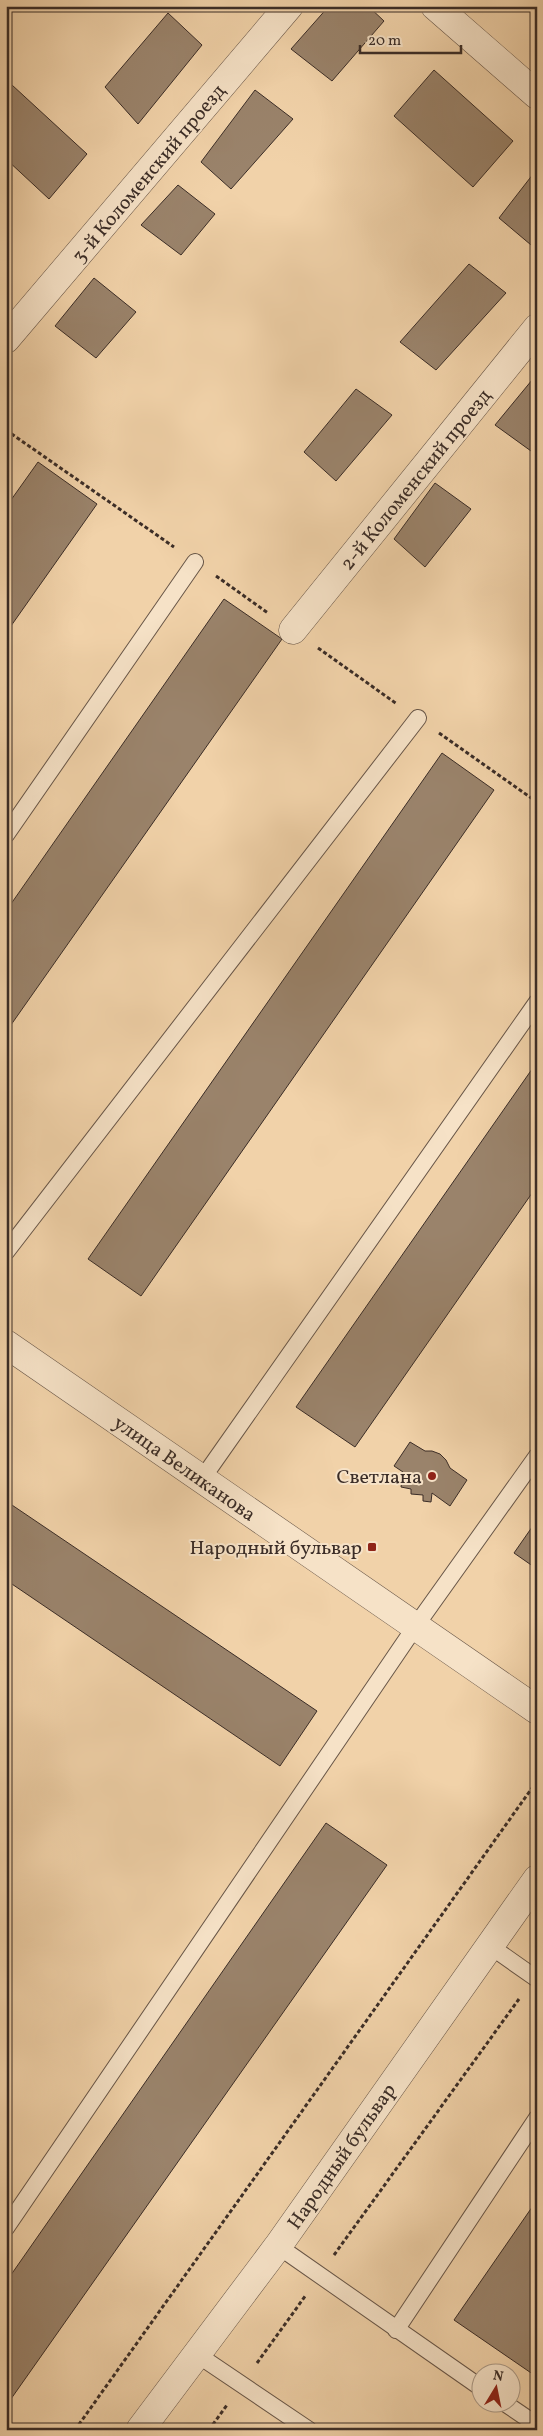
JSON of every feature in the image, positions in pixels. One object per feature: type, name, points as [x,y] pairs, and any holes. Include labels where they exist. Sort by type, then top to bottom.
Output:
[{"type":"street","name":"3-й Коломенский проезд","points":[[6,339],[289,6]]},
{"type":"street","points":[[435,6],[537,95]]},
{"type":"street","name":"2-й Коломенский проезд","points":[[293,630],[537,328]]},
{"type":"street","name":"улица Великанова","points":[[6,1344],[537,1710]]},
{"type":"street","name":"Народный бульвар","points":[[140,2430],[195,2353],[278,2246],[537,1880]]},
{"type":"lane","points":[[6,834],[196,562]]},
{"type":"lane","points":[[6,1252],[418,718]]},
{"type":"lane","points":[[202,1479],[537,1002]]},
{"type":"lane","points":[[6,2228],[416,1627],[537,1456]]},
{"type":"lane","points":[[490,1946],[536,1978]]},
{"type":"lane","points":[[396,2330],[537,2118]]},
{"type":"lane","points":[[278,2246],[470,2380]]},
{"type":"lane","points":[[195,2353],[310,2430]]},
{"type":"lane","points":[[520,2413],[537,2424]]},
{"type":"path","points":[[75,2430],[537,1781]]},
{"type":"path","points":[[209,2430],[536,1978]]},
{"type":"building","points":[[329,6],[368,6],[384,21],[332,81],[291,49]]},
{"type":"building","points":[[168,13],[202,45],[138,124],[105,87]]},
{"type":"building","points":[[434,70],[513,141],[473,187],[394,116]]},
{"type":"building","points":[[12,85],[87,154],[49,199],[6,159],[6,92]]},
{"type":"building","points":[[255,90],[293,119],[231,189],[201,162]]},
{"type":"building","points":[[537,169],[537,250],[499,218]]},
{"type":"building","points":[[178,185],[215,214],[181,255],[141,225]]},
{"type":"building","points":[[469,264],[506,293],[436,370],[400,342]]},
{"type":"building","points":[[94,278],[136,312],[96,358],[55,326]]},
{"type":"building","points":[[537,374],[537,444],[531,451],[495,425]]},
{"type":"building","points":[[356,389],[392,415],[336,481],[304,452]]},
{"type":"building","points":[[38,462],[97,504],[6,633],[6,507]]},
{"type":"building","points":[[435,483],[471,509],[425,567],[394,539]]},
{"type":"building","points":[[224,599],[282,639],[6,1032],[6,911]]},
{"type":"building","points":[[442,753],[494,790],[141,1296],[88,1259]]},
{"type":"building","points":[[537,1062],[537,1186],[355,1447],[296,1407]]},
{"type":"building","name":"Светлана","points":[[410,1442],[425,1451],[440,1454],[450,1468],[467,1480],[450,1506],[432,1493],[431,1502],[423,1501],[423,1495],[411,1494],[411,1489],[401,1487],[403,1472],[394,1466]]},
{"type":"building","points":[[6,1501],[317,1711],[280,1766],[6,1580]]},
{"type":"building","points":[[537,1520],[537,1569],[514,1553]]},
{"type":"building","points":[[326,1823],[387,1865],[6,2406],[6,2282]]},
{"type":"building","points":[[537,2200],[537,2377],[454,2320]]},
{"type":"place","name":"Светлана","points":[[432,1476]]},
{"type":"place","name":"Народный бульвар","points":[[372,1547]]}]
